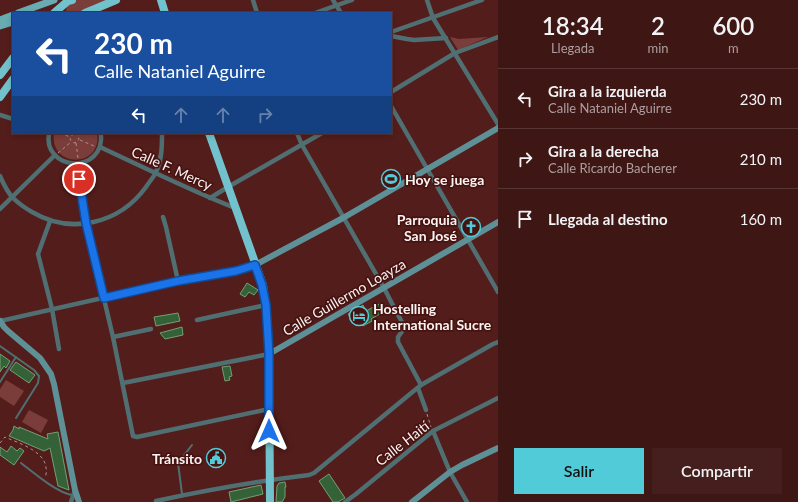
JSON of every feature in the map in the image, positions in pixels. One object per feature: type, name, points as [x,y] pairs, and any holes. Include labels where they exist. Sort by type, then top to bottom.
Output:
[{"type":"highway","points":[[55,12],[72,0]]},
{"type":"highway","points":[[87,12],[116,0]]},
{"type":"highway","points":[[161,0],[165,12]]},
{"type":"highway","points":[[0,75],[12,59]]},
{"type":"highway","points":[[0,97],[12,80]]},
{"type":"highway","points":[[209,134],[262,285],[266,305],[269,354],[270,502]]},
{"type":"main road","points":[[21,12],[54,0]]},
{"type":"main road","points":[[0,20],[12,15]]},
{"type":"main road","points":[[0,26],[12,22]]},
{"type":"street","points":[[253,0],[257,12]]},
{"type":"street","points":[[333,0],[339,12]]},
{"type":"street","points":[[318,12],[352,0]]},
{"type":"street","points":[[427,0],[433,18],[498,124]]},
{"type":"street","points":[[392,32],[482,0]]},
{"type":"street","points":[[392,36],[414,40],[446,38]]},
{"type":"street","points":[[392,91],[455,53],[498,37]]},
{"type":"street","points":[[392,108],[498,292]]},
{"type":"street","points":[[0,115],[12,119]]},
{"type":"street","points":[[79,502],[74,493],[54,384],[50,374],[40,358],[8,331],[0,321],[178,281],[236,271],[255,265],[343,218],[498,128]]},
{"type":"street","points":[[49,134],[49,143],[55,155],[71,164],[82,163],[92,158],[99,149],[102,141],[101,134]]},
{"type":"street","points":[[0,176],[12,197],[39,216],[50,221],[66,224],[98,222],[116,214],[130,205],[141,194],[156,174],[162,150],[162,134]]},
{"type":"street","points":[[297,134],[302,145],[402,322],[404,328],[398,337],[398,342],[419,386],[426,410]]},
{"type":"street","points":[[210,198],[320,134]]},
{"type":"street","name":"Calle F. Mercy","points":[[99,149],[235,208]]},
{"type":"street","points":[[0,209],[55,155]]},
{"type":"street","points":[[76,164],[86,223],[113,337],[134,436],[137,437],[269,409]]},
{"type":"street","points":[[163,217],[178,281]]},
{"type":"street","points":[[50,221],[38,254],[52,309],[59,349]]},
{"type":"street","name":"Calle Guillermo Loayza","points":[[123,383],[269,354],[498,222]]},
{"type":"street","points":[[197,320],[266,305]]},
{"type":"street","points":[[113,337],[151,329]]},
{"type":"street","points":[[493,344],[498,337]]},
{"type":"street","points":[[156,501],[314,473],[419,386],[498,342]]},
{"type":"street","name":"Calle Haití","points":[[345,502],[433,431],[498,398]]},
{"type":"street","points":[[433,431],[450,472],[467,502]]},
{"type":"street","points":[[412,502],[450,472],[498,448]]},
{"type":"street","points":[[71,502],[74,493]]},
{"type":"lane","points":[[0,346],[34,370],[39,376],[38,383],[16,418]]},
{"type":"lane","points":[[0,382],[16,357]]},
{"type":"lane","points":[[182,496],[178,464],[192,445]]},
{"type":"lane","points":[[21,463],[60,490],[68,494],[74,493]]},
{"type":"path","points":[[62,134],[70,137]]},
{"type":"path","points":[[70,137],[74,134]]},
{"type":"path","points":[[79,140],[78,136],[81,134]]},
{"type":"path","points":[[70,137],[71,141]]},
{"type":"path","points":[[79,140],[99,149]]},
{"type":"path","points":[[76,143],[79,140]]},
{"type":"path","points":[[55,155],[71,141]]},
{"type":"path","points":[[71,141],[76,143]]},
{"type":"path","points":[[76,143],[78,160],[76,164]]},
{"type":"path","points":[[426,410],[433,431]]},
{"type":"path","points":[[0,443],[5,437],[35,452],[42,458],[45,464],[46,471],[44,480]]},
{"type":"shaded area","points":[[77,0],[107,0],[81,12],[67,12],[66,10],[69,3]]},
{"type":"shaded area","points":[[450,37],[459,39],[488,37],[458,50]]},
{"type":"shaded area","points":[[54,134],[97,134],[97,145],[92,153],[85,158],[76,160],[67,158],[59,153],[55,145]]},
{"type":"shaded area","points":[[6,380],[24,391],[14,406],[0,397],[0,389]]},
{"type":"shaded area","points":[[29,410],[48,420],[41,433],[22,422]]},
{"type":"building","points":[[247,283],[258,290],[254,295],[249,292],[245,297],[240,294]]},
{"type":"building","name":"Hostelling International Sucre","points":[[381,303],[385,311],[371,319],[372,321],[363,326],[359,319],[353,322],[348,314],[363,305],[366,311]]},
{"type":"building","points":[[178,313],[180,321],[156,326],[154,317]]},
{"type":"building","points":[[182,327],[183,335],[165,339],[160,333]]},
{"type":"building","points":[[0,354],[10,361],[6,368],[4,366],[0,372]]},
{"type":"building","points":[[16,362],[35,375],[29,383],[10,370]]},
{"type":"building","points":[[230,366],[232,376],[229,377],[230,380],[225,381],[222,367]]},
{"type":"building","points":[[14,426],[48,439],[47,434],[58,432],[69,490],[58,486],[50,448],[44,451],[9,436]]},
{"type":"building","points":[[11,446],[17,451],[20,448],[24,451],[14,465],[0,455],[0,447],[7,452]]},
{"type":"building","points":[[329,474],[345,498],[338,502],[333,502],[319,481]]},
{"type":"building","points":[[285,482],[285,497],[282,502],[276,502],[277,486],[279,483]]},
{"type":"building","points":[[261,485],[263,494],[231,502],[229,492]]},
{"type":"place","name":"Hoy se juega","points":[[391,179]]},
{"type":"place","name":"Parroquia San José","points":[[471,227]]},
{"type":"place","name":"Hostelling International Sucre","points":[[359,316]]},
{"type":"place","name":"Tránsito","points":[[216,458]]},
{"type":"route","points":[[79,179],[86,223],[104,298],[178,281],[236,271],[255,265],[262,285],[266,305],[269,354],[269,431]]}]
